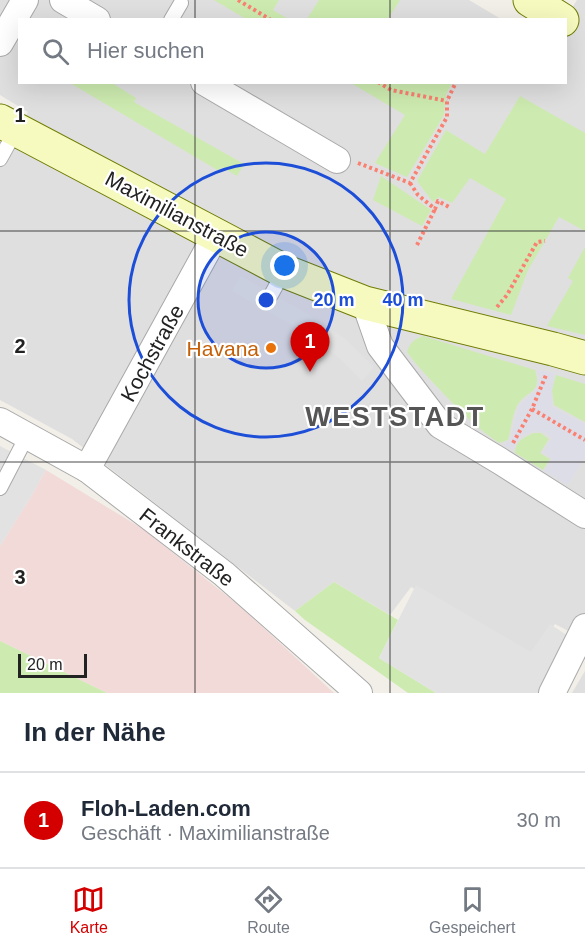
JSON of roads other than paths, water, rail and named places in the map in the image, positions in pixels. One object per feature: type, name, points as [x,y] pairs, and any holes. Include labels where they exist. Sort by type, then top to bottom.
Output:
[{"type":"street","points":[[0,43],[25,0]]},
{"type":"street","points":[[63,0],[94,18]]},
{"type":"street","points":[[567,21],[585,33]]},
{"type":"street","points":[[207,84],[337,160]]},
{"type":"street","name":"Maximilianstraße","points":[[8,125],[216,235],[277,283],[585,358]]},
{"type":"street","name":"Kochstraße","points":[[87,470],[216,235]]},
{"type":"street","points":[[365,303],[380,346],[440,425],[585,515]]},
{"type":"street","name":"Frankstraße","points":[[0,421],[87,470],[224,574],[359,693]]},
{"type":"street","points":[[552,693],[585,627]]},
{"type":"lane","points":[[172,18],[182,3]]},
{"type":"lane","points":[[0,159],[8,125]]},
{"type":"lane","points":[[0,488],[27,436]]},
{"type":"place","name":"Havana","points":[[271,348]]},
{"type":"place","name":"Floh-Laden.com","points":[[310,372]]},
{"type":"district","name":"WESTSTADT","points":[[395,417]]}]
